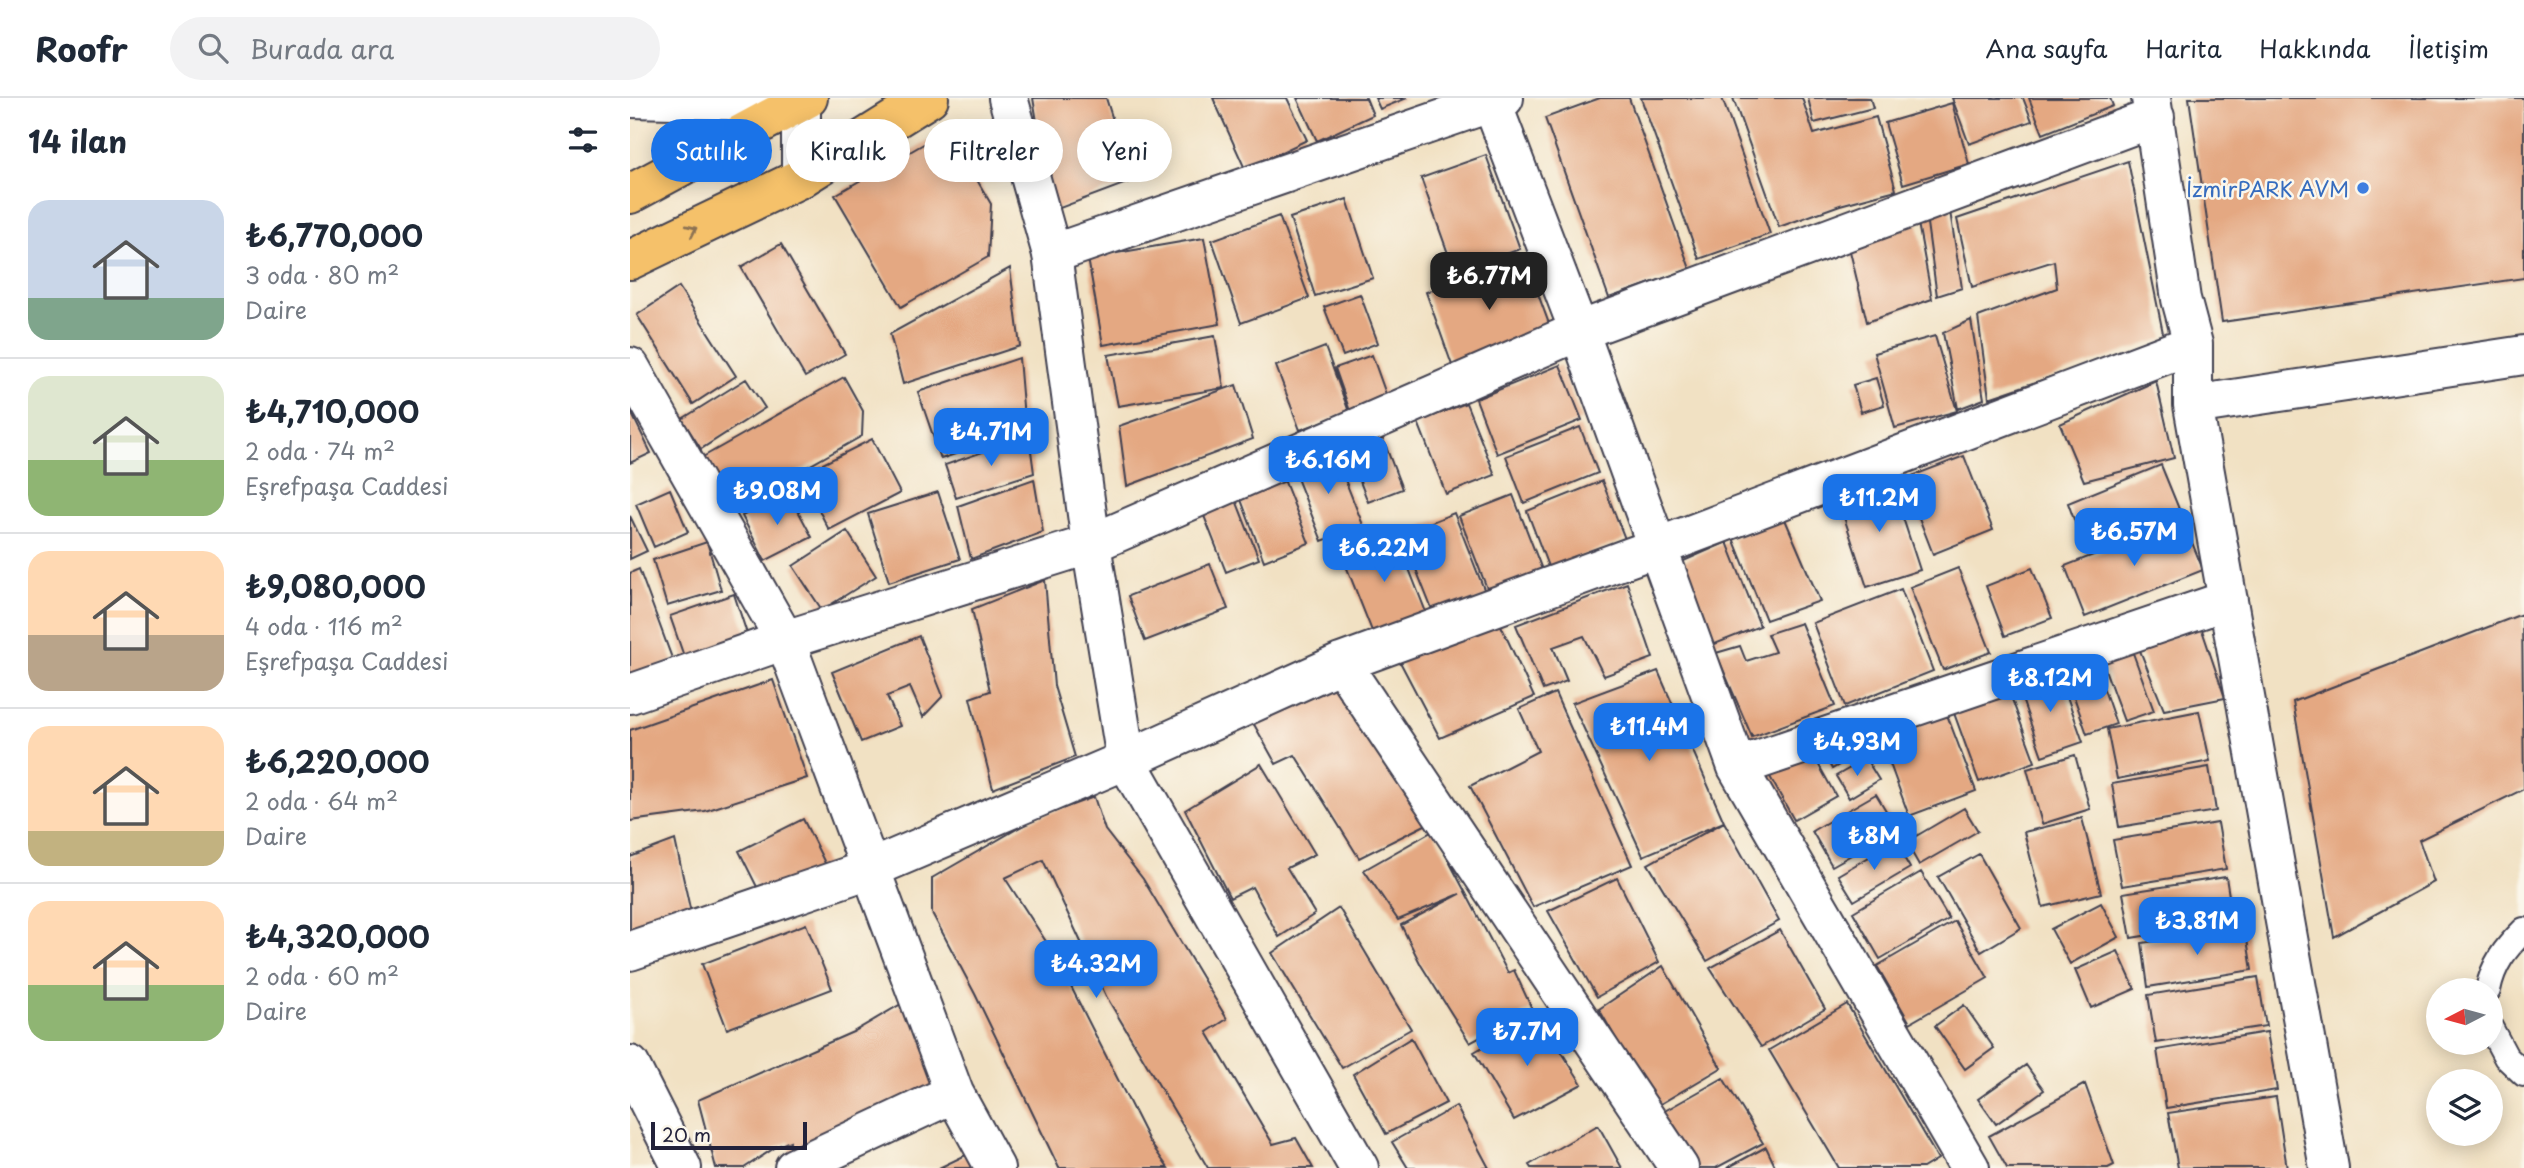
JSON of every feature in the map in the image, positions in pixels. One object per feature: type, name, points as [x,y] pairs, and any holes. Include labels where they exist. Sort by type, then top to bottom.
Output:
[{"type":"main road","points":[[895,119],[929,98]]},
{"type":"main road","points":[[630,194],[803,99]]},
{"type":"main road","points":[[630,260],[792,182]]},
{"type":"street","points":[[630,98],[803,99],[802,119]]},
{"type":"street","points":[[1008,98],[1052,254],[1091,544],[1126,760],[1359,1168]]},
{"type":"street","points":[[1052,254],[1495,99],[1737,767],[1970,1168]]},
{"type":"street","points":[[630,694],[785,640],[1091,544],[1579,331],[2153,108],[2181,299],[2193,344],[2193,405],[2329,1168]]},
{"type":"street","points":[[630,951],[870,869],[1126,760],[1341,663],[1658,547],[2193,344]]},
{"type":"street","points":[[2193,405],[2524,355]]},
{"type":"street","points":[[630,368],[785,640],[954,1093],[995,1168]]},
{"type":"street","points":[[1737,767],[2228,600]]},
{"type":"street","points":[[1341,663],[1679,1168]]},
{"type":"street","points":[[630,1065],[682,1168]]},
{"type":"street","points":[[794,1168],[954,1093]]},
{"type":"lane","points":[[2490,978],[2503,952],[2524,930]]},
{"type":"lane","points":[[2503,1051],[2524,1074]]},
{"type":"building","points":[[1033,98],[1106,98],[1113,119],[1077,119],[1077,182],[1129,182],[1052,211],[1047,182],[1063,182],[1063,119],[1037,119]]},
{"type":"building","points":[[1213,98],[1287,98],[1307,140],[1245,169]]},
{"type":"building","points":[[1297,98],[1366,98],[1373,115],[1317,141]]},
{"type":"building","points":[[1375,98],[1407,98],[1380,109]]},
{"type":"building","points":[[1600,98],[1629,98],[1690,269],[1609,298],[1545,118]]},
{"type":"building","points":[[1641,98],[1722,98],[1770,234],[1699,259]]},
{"type":"building","points":[[1733,98],[1802,98],[1814,134],[1876,117],[1896,190],[1840,205],[1779,227]]},
{"type":"building","points":[[1808,98],[1870,98],[1873,108],[1814,123]]},
{"type":"building","points":[[1952,98],[2023,98],[2032,121],[1969,144]]},
{"type":"building","points":[[2029,98],[2110,98],[2113,106],[2043,134]]},
{"type":"building","name":"İzmirPARK AVM","points":[[2189,98],[2524,98],[2524,278],[2222,322]]},
{"type":"building","points":[[1952,103],[1969,164],[1903,184],[1885,123]]},
{"type":"building","points":[[924,144],[924,182],[978,182],[991,204],[988,257],[901,307],[835,195],[858,182],[910,182],[910,152]]},
{"type":"building","points":[[1486,155],[1520,249],[1455,273],[1421,178]]},
{"type":"building","points":[[2128,161],[2164,338],[1989,398],[1978,317],[2057,288],[2054,261],[1972,287],[1957,219]]},
{"type":"building","points":[[1347,199],[1373,278],[1315,296],[1290,218]]},
{"type":"building","points":[[1949,205],[1962,288],[1937,296],[1926,216]]},
{"type":"building","points":[[1279,216],[1309,298],[1241,323],[1212,240]]},
{"type":"building","points":[[1918,223],[1932,299],[1867,322],[1849,247]]},
{"type":"building","points":[[1204,238],[1220,324],[1103,345],[1088,258]]},
{"type":"building","points":[[781,244],[845,354],[805,377],[741,267]]},
{"type":"building","points":[[1524,256],[1552,332],[1453,368],[1426,292]]},
{"type":"building","points":[[1010,268],[1020,346],[903,384],[890,334]]},
{"type":"building","points":[[679,287],[736,376],[693,404],[637,315]]},
{"type":"building","points":[[1360,294],[1378,343],[1343,356],[1324,307]]},
{"type":"building","points":[[1971,320],[1984,399],[1958,409],[1943,333]]},
{"type":"building","points":[[1215,336],[1224,388],[1118,406],[1108,355]]},
{"type":"building","points":[[1935,336],[1957,411],[1895,428],[1874,353]]},
{"type":"building","points":[[1325,347],[1349,412],[1300,430],[1276,366]]},
{"type":"building","points":[[1372,355],[1387,397],[1350,411],[1335,368]]},
{"type":"building","points":[[1019,358],[1025,430],[941,459],[918,392]]},
{"type":"building","points":[[1560,365],[1582,420],[1497,454],[1476,399]]},
{"type":"building","points":[[844,377],[863,411],[862,436],[731,510],[701,458]]},
{"type":"building","points":[[1876,378],[1884,405],[1861,412],[1853,385]]},
{"type":"building","points":[[746,379],[765,408],[701,449],[682,419]]},
{"type":"building","points":[[2156,381],[2174,458],[2084,481],[2060,424]]},
{"type":"building","points":[[1236,385],[1253,439],[1127,486],[1119,426]]},
{"type":"building","points":[[1466,403],[1495,475],[1446,494],[1418,422]]},
{"type":"building","points":[[630,410],[651,453],[630,463]]},
{"type":"building","points":[[1580,427],[1598,473],[1524,503],[1506,456]]},
{"type":"building","points":[[1029,436],[1034,473],[956,498],[945,465]]},
{"type":"building","points":[[872,439],[900,493],[829,530],[801,475]]},
{"type":"building","points":[[1383,439],[1402,489],[1368,502],[1349,453]]},
{"type":"building","points":[[1334,452],[1363,525],[1322,541],[1293,468]]},
{"type":"building","points":[[1964,456],[1993,530],[1933,554],[1904,479]]},
{"type":"building","points":[[2161,465],[2179,509],[2084,547],[2068,503]]},
{"type":"building","points":[[1281,472],[1309,543],[1264,561],[1237,489]]},
{"type":"building","points":[[1034,479],[1043,532],[971,559],[958,506]]},
{"type":"building","points":[[1602,481],[1625,539],[1549,569],[1527,511]]},
{"type":"building","points":[[1891,481],[1920,570],[1867,587],[1838,499]]},
{"type":"building","points":[[670,489],[688,532],[654,547],[636,504]]},
{"type":"building","points":[[788,492],[812,537],[765,561],[742,516]]},
{"type":"building","points":[[938,492],[960,559],[889,582],[868,514]]},
{"type":"building","points":[[1234,495],[1259,559],[1226,572],[1201,508]]},
{"type":"building","points":[[1513,495],[1544,575],[1490,596],[1459,516]]},
{"type":"building","points":[[1454,513],[1487,597],[1435,617],[1402,534]]},
{"type":"building","points":[[630,516],[647,551],[630,559]]},
{"type":"building","points":[[1784,517],[1820,601],[1766,620],[1733,538]]},
{"type":"building","points":[[2183,520],[2203,570],[2085,617],[2065,566]]},
{"type":"building","points":[[847,531],[876,576],[822,610],[793,566]]},
{"type":"building","points":[[1395,533],[1427,615],[1374,636],[1341,553]]},
{"type":"building","points":[[707,542],[721,590],[667,606],[653,560]]},
{"type":"building","points":[[1727,542],[1760,626],[1710,646],[1679,563]]},
{"type":"building","points":[[1210,564],[1228,609],[1145,641],[1128,596]]},
{"type":"building","points":[[1958,568],[1991,652],[1943,670],[1910,587]]},
{"type":"building","points":[[2032,568],[2052,618],[2005,636],[1986,586]]},
{"type":"building","points":[[639,569],[673,661],[630,677],[630,573]]},
{"type":"building","points":[[1045,580],[1054,686],[1075,757],[993,789],[970,698],[990,691],[972,609]]},
{"type":"building","points":[[1627,583],[1653,658],[1604,676],[1584,636],[1553,647],[1567,681],[1543,690],[1516,625]]},
{"type":"building","points":[[1901,589],[1933,671],[1845,706],[1813,623]]},
{"type":"building","points":[[734,594],[749,640],[686,662],[670,616]]},
{"type":"building","points":[[2522,614],[2524,789],[2419,840],[2434,882],[2334,937],[2293,702]]},
{"type":"building","points":[[1498,619],[1534,697],[1440,738],[1399,660]]},
{"type":"building","points":[[1801,623],[1835,706],[1752,737],[1716,653],[1740,646],[1746,661],[1775,652],[1767,634]]},
{"type":"building","points":[[2201,627],[2225,698],[2164,710],[2139,648]]},
{"type":"building","points":[[919,636],[943,696],[923,717],[910,687],[887,696],[900,726],[861,742],[832,672]]},
{"type":"building","points":[[2129,642],[2154,711],[2124,721],[2099,653]]},
{"type":"building","points":[[2092,655],[2116,724],[2087,734],[2063,665]]},
{"type":"building","points":[[1658,671],[1724,822],[1643,856],[1572,703]]},
{"type":"building","points":[[2058,671],[2083,742],[2042,756],[2017,685]]},
{"type":"building","points":[[1338,675],[1427,824],[1359,858],[1295,755],[1276,764],[1251,719]]},
{"type":"building","points":[[773,680],[807,778],[705,811],[630,821],[630,730]]},
{"type":"building","points":[[1555,693],[1632,865],[1533,907],[1470,786],[1538,751],[1519,709]]},
{"type":"building","points":[[2010,694],[2035,762],[1979,782],[1954,713]]},
{"type":"building","points":[[2199,711],[2210,761],[2117,779],[2107,729]]},
{"type":"building","points":[[1947,715],[1976,791],[1909,816],[1881,739]]},
{"type":"building","points":[[1854,736],[1863,751],[1832,769],[1824,754]]},
{"type":"building","points":[[1811,751],[1836,796],[1794,820],[1769,775]]},
{"type":"building","points":[[2075,755],[2090,809],[2042,824],[2027,769]]},
{"type":"building","points":[[1866,759],[1879,780],[1849,798],[1836,776]]},
{"type":"building","points":[[1261,764],[1315,854],[1287,868],[1315,914],[1279,937],[1252,887],[1230,898],[1185,810]]},
{"type":"building","points":[[2209,767],[2216,811],[2119,827],[2112,784]]},
{"type":"building","points":[[1876,794],[1897,829],[1832,866],[1812,831]]},
{"type":"building","points":[[1094,797],[1105,830],[1143,879],[1227,1019],[1207,1032],[1273,1144],[1296,1138],[1313,1168],[1208,1168],[1106,996],[1043,860],[1005,878],[1056,957],[1149,1141],[1168,1168],[1059,1168],[975,994],[932,913],[932,878],[1034,819]]},
{"type":"building","points":[[1964,808],[1978,831],[1919,865],[1906,842]]},
{"type":"building","points":[[2082,818],[2101,893],[2043,907],[2024,832]]},
{"type":"building","points":[[803,819],[827,867],[763,899],[739,851]]},
{"type":"building","points":[[1724,822],[1779,921],[1707,961],[1648,864]]},
{"type":"building","points":[[2218,823],[2226,869],[2122,886],[2113,840]]},
{"type":"building","points":[[1433,831],[1508,973],[1514,970],[1532,1009],[1470,1043],[1421,965],[1401,925],[1460,894],[1398,920],[1364,870]]},
{"type":"building","points":[[675,840],[691,913],[630,935],[630,857]]},
{"type":"building","points":[[1895,842],[1910,868],[1854,901],[1838,875]]},
{"type":"building","points":[[1979,854],[2021,928],[1981,952],[1938,877]]},
{"type":"building","points":[[1921,872],[1949,919],[1880,959],[1853,912]]},
{"type":"building","points":[[2226,877],[2233,921],[2131,938],[2123,893]]},
{"type":"building","points":[[1617,878],[1659,962],[1597,997],[1548,911]]},
{"type":"building","points":[[2101,903],[2119,937],[2070,964],[2051,929]]},
{"type":"building","points":[[1339,908],[1411,1029],[1342,1068],[1272,953]]},
{"type":"building","points":[[1955,921],[1988,978],[1910,1023],[1877,966]]},
{"type":"building","points":[[806,924],[832,989],[727,1029],[702,964]]},
{"type":"building","points":[[2245,927],[2252,970],[2148,987],[2142,943]]},
{"type":"building","points":[[1780,930],[1825,1009],[1761,1047],[1710,968]]},
{"type":"building","points":[[2118,951],[2135,989],[2091,1008],[2075,970]]},
{"type":"building","points":[[1663,966],[1721,1068],[1655,1107],[1599,1009]]},
{"type":"building","points":[[2258,977],[2266,1026],[2156,1043],[2148,995]]},
{"type":"building","points":[[908,1000],[942,1085],[790,1155],[790,1141],[744,1168],[716,1168],[698,1100],[853,1032]]},
{"type":"building","points":[[1847,1004],[1938,1159],[1923,1168],[1839,1168],[1769,1050]]},
{"type":"building","points":[[1964,1005],[1994,1048],[1965,1069],[1935,1026]]},
{"type":"building","points":[[1538,1015],[1582,1084],[1514,1120],[1474,1052]]},
{"type":"building","points":[[2267,1032],[2277,1090],[2166,1108],[2157,1050]]},
{"type":"building","points":[[1411,1038],[1446,1103],[1386,1134],[1353,1074]]},
{"type":"building","points":[[2026,1065],[2044,1090],[1996,1124],[1978,1099]]},
{"type":"building","points":[[1723,1078],[1763,1143],[1716,1168],[1684,1168],[1654,1117]]},
{"type":"building","points":[[2085,1084],[2114,1165],[2108,1168],[2007,1168],[1989,1136]]},
{"type":"building","points":[[2276,1097],[2287,1168],[2178,1168],[2168,1113]]},
{"type":"building","points":[[1456,1106],[1489,1168],[1408,1168],[1392,1142]]},
{"type":"building","points":[[1598,1125],[1622,1168],[1531,1168],[1529,1165]]},
{"type":"building","points":[[1766,1147],[1776,1168],[1727,1168]]},
{"type":"building","points":[[974,1151],[984,1168],[939,1168]]},
{"type":"place","name":"İzmirPARK AVM","points":[[2363,188]]}]
